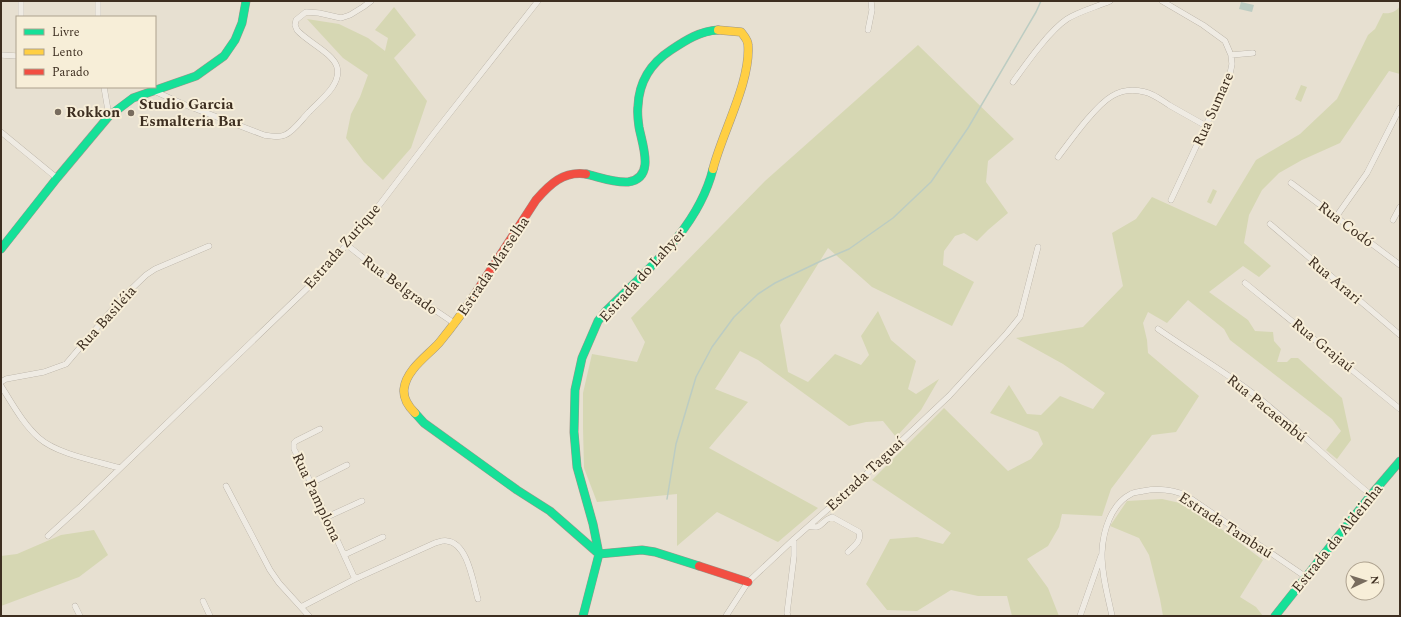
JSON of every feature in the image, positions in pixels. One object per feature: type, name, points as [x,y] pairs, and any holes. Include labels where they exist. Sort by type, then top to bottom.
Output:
[{"type":"street","points":[[21,1],[21,16]]},
{"type":"street","points":[[98,1],[98,16]]},
{"type":"street","points":[[1,249],[57,178],[109,116],[117,109],[134,98],[196,76],[224,56],[236,40],[242,23],[246,1]]},
{"type":"street","points":[[154,91],[183,104],[264,135],[271,137],[285,135],[329,91],[335,81],[337,71],[336,65],[329,57],[300,33],[295,25],[296,20],[306,12],[319,13],[338,18],[344,17],[371,1]]},
{"type":"street","name":"Estrada Zurique","points":[[48,536],[321,275],[347,245],[538,1]]},
{"type":"street","points":[[868,30],[872,10],[871,1]]},
{"type":"street","points":[[1013,82],[1029,60],[1062,23],[1075,15],[1110,1]]},
{"type":"street","name":"Rua Sumare","points":[[1162,1],[1217,34],[1225,41],[1231,55],[1232,64],[1230,74],[1171,200]]},
{"type":"street","name":"Estrada Marselha","points":[[599,554],[550,511],[517,490],[424,423],[412,411],[405,398],[405,383],[414,370],[440,343],[466,308],[536,200],[547,187],[558,179],[579,173],[620,181],[629,181],[640,178],[646,163],[646,154],[639,125],[639,91],[645,76],[658,59],[696,34],[717,30],[741,32]]},
{"type":"street","name":"Estrada do Lahyer","points":[[583,616],[599,554],[594,524],[584,499],[577,467],[574,432],[575,390],[582,358],[598,321],[671,245],[699,207],[710,181],[718,148],[744,76],[748,44],[746,37],[741,32]]},
{"type":"street","points":[[1231,55],[1252,53]]},
{"type":"street","points":[[1,55],[16,56]]},
{"type":"street","points":[[104,88],[109,116]]},
{"type":"street","points":[[1058,157],[1102,104],[1112,96],[1127,91],[1137,90],[1155,96],[1206,126]]},
{"type":"street","points":[[1336,217],[1367,172],[1400,108]]},
{"type":"street","points":[[1,132],[57,178]]},
{"type":"street","name":"Rua Codó","points":[[1291,183],[1400,265]]},
{"type":"street","points":[[1393,220],[1400,207]]},
{"type":"street","name":"Rua Arari","points":[[1270,224],[1400,335]]},
{"type":"street","name":"Rua Belgrado","points":[[347,245],[395,283],[454,323]]},
{"type":"street","name":"Rua Basiléia","points":[[1,382],[6,378],[44,372],[66,364],[123,297],[146,276],[155,269],[210,246]]},
{"type":"street","name":"Estrada Taguaí","points":[[726,616],[748,582],[845,494],[949,396],[1007,333],[1020,317],[1038,247]]},
{"type":"street","name":"Rua Grajaú","points":[[1245,283],[1400,409]]},
{"type":"street","name":"Rua Pacaembú","points":[[1158,329],[1250,391],[1292,425],[1343,473],[1371,495]]},
{"type":"street","points":[[1,386],[27,424],[40,439],[52,447],[120,468]]},
{"type":"street","name":"Rua Pamplona","points":[[320,429],[296,441],[293,446],[355,579]]},
{"type":"street","name":"Estrada da Aldeinha","points":[[1275,616],[1371,495],[1400,461]]},
{"type":"street","points":[[311,483],[347,465]]},
{"type":"street","points":[[226,486],[270,570],[309,616]]},
{"type":"street","name":"Estrada Tambaú","points":[[1112,616],[1105,583],[1102,553],[1108,524],[1112,513],[1122,500],[1132,493],[1151,489],[1168,489],[1187,496],[1306,577]]},
{"type":"street","points":[[327,517],[362,501]]},
{"type":"street","points":[[809,526],[815,528],[819,527],[829,517],[832,517],[859,532],[859,541],[848,552]]},
{"type":"street","points":[[344,555],[383,537]]},
{"type":"street","points":[[788,616],[787,613],[794,556],[794,539]]},
{"type":"street","points":[[301,607],[355,579],[435,543],[446,540],[453,542],[463,553],[468,564],[478,599]]},
{"type":"street","points":[[599,554],[642,550],[655,552],[748,582]]},
{"type":"street","points":[[1080,616],[1102,553]]},
{"type":"street","points":[[203,601],[210,616]]},
{"type":"street","points":[[75,606],[80,616]]},
{"type":"green space","points":[[1400,6],[1400,74],[1389,71],[1340,143],[1302,160],[1279,173],[1262,190],[1249,215],[1244,243],[1271,266],[1259,277],[1243,266],[1209,292],[1248,320],[1255,331],[1273,332],[1274,341],[1281,349],[1277,362],[1287,362],[1291,358],[1298,358],[1342,398],[1351,440],[1337,459],[1326,450],[1341,431],[1332,419],[1230,340],[1224,329],[1188,300],[1167,323],[1148,312],[1143,323],[1148,353],[1199,396],[1176,432],[1152,435],[1111,489],[1102,516],[1062,514],[1059,527],[1048,546],[1027,559],[1048,588],[1059,616],[1012,616],[1007,596],[978,596],[951,590],[917,611],[887,610],[866,584],[890,539],[917,537],[943,544],[951,533],[872,480],[944,408],[1008,471],[1031,459],[1043,444],[1038,432],[990,413],[1009,385],[1027,414],[1041,415],[1060,396],[1093,409],[1105,393],[1063,364],[1016,338],[1083,327],[1123,286],[1112,233],[1136,219],[1152,197],[1216,226],[1256,160],[1300,134],[1337,99],[1368,35],[1375,29],[1383,13],[1393,12]]},
{"type":"green space","points":[[394,7],[416,35],[394,58],[427,101],[411,148],[383,180],[364,162],[346,138],[351,114],[360,97],[368,75],[343,58],[307,19],[339,24],[368,38],[385,51],[388,38],[375,30]]},
{"type":"green space","points":[[918,45],[1014,139],[988,161],[986,182],[1008,213],[977,241],[964,233],[955,236],[944,251],[943,265],[974,282],[952,326],[872,287],[828,248],[780,325],[788,372],[808,382],[835,354],[861,365],[869,355],[861,336],[878,311],[891,340],[916,361],[908,389],[916,394],[939,379],[921,410],[896,437],[883,421],[866,422],[849,426],[758,360],[740,351],[715,389],[748,402],[709,448],[818,508],[778,542],[717,512],[677,546],[677,494],[597,502],[584,468],[583,393],[592,354],[637,362],[645,342],[631,318],[765,181]]},
{"type":"green space","points":[[1301,85],[1307,87],[1301,102],[1295,99]]},
{"type":"green space","points":[[1213,189],[1217,191],[1211,204],[1207,202]]},
{"type":"green space","points":[[1162,499],[1189,505],[1263,560],[1240,597],[1256,607],[1263,616],[1163,616],[1149,555],[1139,538],[1110,526],[1127,501]]},
{"type":"green space","points":[[94,530],[108,555],[79,577],[1,606],[1,556],[17,554],[61,535]]},
{"type":"shaded area","points":[[1241,2],[1254,5],[1252,12],[1239,9]]},
{"type":"waterway","points":[[667,499],[676,444],[696,377],[712,347],[734,317],[758,294],[775,283],[849,249],[893,218],[931,182],[968,128],[1041,1]]},
{"type":"traffic: fast","points":[[1,249],[57,178],[109,116],[133,98],[196,76],[224,56],[235,40],[242,23],[246,1]]},
{"type":"traffic: fast","points":[[586,174],[612,181],[623,182],[637,179],[642,174],[645,167],[645,159],[639,127],[638,109],[641,89],[647,74],[664,55],[682,43],[699,34],[718,30]]},
{"type":"traffic: fast","points":[[583,616],[599,554],[593,524],[577,467],[574,432],[575,390],[582,358],[598,321],[605,312],[654,264],[683,230],[696,211],[706,191],[713,169]]},
{"type":"traffic: fast","points":[[415,413],[424,423],[517,490],[550,511],[599,554],[642,550],[655,552],[699,566]]},
{"type":"traffic: fast","points":[[1275,616],[1371,495],[1400,461]]},
{"type":"traffic: slow","points":[[713,169],[741,91],[748,59],[748,43],[741,32],[718,30]]},
{"type":"traffic: slow","points":[[415,413],[404,396],[404,389],[409,376],[418,364],[439,343],[475,294]]},
{"type":"traffic: jam","points":[[475,294],[541,194],[552,184],[564,177],[586,174]]},
{"type":"traffic: jam","points":[[699,566],[748,582]]},
{"type":"place","name":"Rokkon","points":[[58,112]]},
{"type":"place","name":"Studio Garcia Esmalteria Bar","points":[[131,113]]}]
